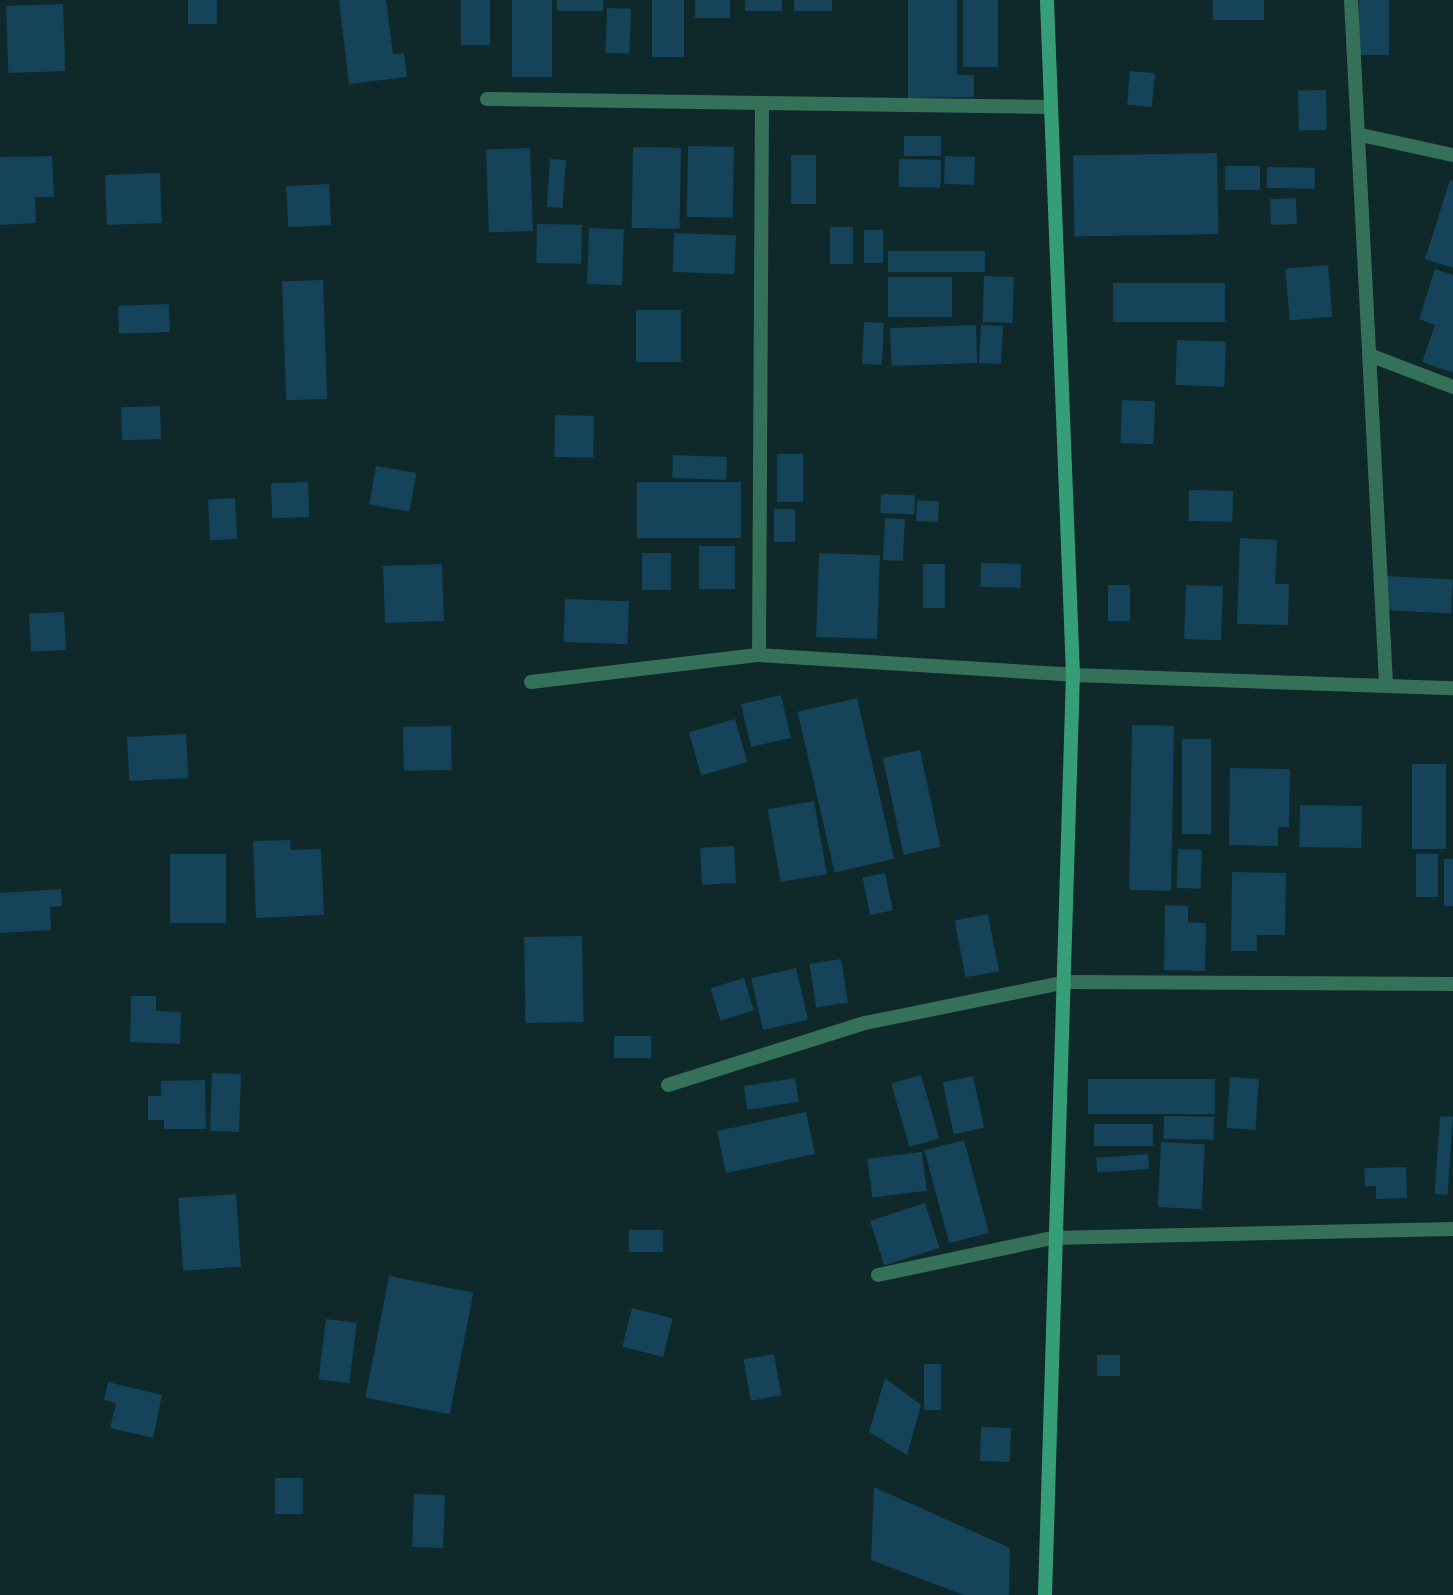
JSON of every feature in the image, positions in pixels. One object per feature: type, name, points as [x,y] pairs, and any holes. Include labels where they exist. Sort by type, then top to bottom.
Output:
[{"type":"street","points":[[1045,1595],[1052,1238],[1066,982],[1073,675],[1047,0]]},
{"type":"street","points":[[1351,0],[1361,135],[1386,683]]},
{"type":"street","points":[[487,99],[1051,107]]},
{"type":"street","points":[[759,656],[762,104]]},
{"type":"street","points":[[1361,135],[1453,155]]},
{"type":"street","points":[[1371,356],[1453,387]]},
{"type":"street","points":[[531,682],[759,656],[1073,675],[1386,683],[1453,688]]},
{"type":"street","points":[[668,1085],[865,1023],[1066,982],[1453,984]]},
{"type":"street","points":[[878,1275],[1052,1238],[1453,1228]]},
{"type":"building","points":[[188,0],[217,0],[217,24],[188,24]]},
{"type":"building","points":[[339,0],[386,0],[393,54],[404,53],[407,77],[349,84]]},
{"type":"building","points":[[461,0],[490,0],[490,45],[461,45]]},
{"type":"building","points":[[512,0],[552,0],[552,77],[512,77]]},
{"type":"building","points":[[557,0],[603,0],[603,11],[557,11]]},
{"type":"building","points":[[652,0],[684,0],[684,57],[652,57]]},
{"type":"building","points":[[695,0],[730,0],[730,18],[695,18]]},
{"type":"building","points":[[745,0],[782,0],[782,11],[745,11]]},
{"type":"building","points":[[794,0],[832,0],[832,11],[794,11]]},
{"type":"building","points":[[908,0],[957,0],[957,75],[974,75],[974,97],[908,98]]},
{"type":"building","points":[[963,0],[998,0],[998,67],[963,67]]},
{"type":"building","points":[[1213,0],[1264,0],[1264,20],[1213,20]]},
{"type":"building","points":[[1359,0],[1389,0],[1389,55],[1359,55]]},
{"type":"building","points":[[63,4],[65,71],[8,73],[6,6]]},
{"type":"building","points":[[607,8],[631,9],[629,54],[605,53]]},
{"type":"building","points":[[1130,71],[1155,73],[1152,107],[1127,105]]},
{"type":"building","points":[[1298,90],[1326,90],[1327,130],[1299,130]]},
{"type":"building","points":[[904,136],[941,136],[941,156],[904,156]]},
{"type":"building","points":[[688,146],[734,147],[733,218],[687,217]]},
{"type":"building","points":[[633,147],[681,148],[680,229],[632,228]]},
{"type":"building","points":[[530,148],[533,231],[489,232],[486,150]]},
{"type":"building","points":[[1217,153],[1218,234],[1074,237],[1073,156]]},
{"type":"building","points":[[791,155],[816,155],[816,204],[791,204]]},
{"type":"building","points":[[52,156],[54,197],[35,197],[36,223],[0,225],[0,157]]},
{"type":"building","points":[[945,156],[975,157],[974,185],[944,184]]},
{"type":"building","points":[[550,159],[566,160],[563,208],[547,207]]},
{"type":"building","points":[[899,159],[941,160],[941,188],[899,187]]},
{"type":"building","points":[[1225,166],[1260,166],[1260,190],[1225,190]]},
{"type":"building","points":[[1267,167],[1315,168],[1315,189],[1267,188]]},
{"type":"building","points":[[160,173],[162,223],[107,225],[105,175]]},
{"type":"building","points":[[1450,180],[1453,181],[1453,268],[1425,259]]},
{"type":"building","points":[[329,184],[331,225],[288,227],[286,186]]},
{"type":"building","points":[[1296,198],[1297,224],[1271,225],[1270,199]]},
{"type":"building","points":[[537,224],[582,225],[581,264],[536,263]]},
{"type":"building","points":[[830,227],[853,227],[853,264],[830,264]]},
{"type":"building","points":[[589,228],[624,229],[622,285],[587,284]]},
{"type":"building","points":[[864,230],[883,230],[883,263],[864,263]]},
{"type":"building","points":[[674,233],[736,235],[735,274],[673,272]]},
{"type":"building","points":[[888,251],[985,251],[985,272],[888,272]]},
{"type":"building","points":[[1328,265],[1333,317],[1290,321],[1285,269]]},
{"type":"building","points":[[1435,269],[1453,275],[1453,373],[1422,362],[1435,325],[1419,319]]},
{"type":"building","points":[[984,276],[1014,277],[1012,323],[982,322]]},
{"type":"building","points":[[888,277],[952,277],[952,317],[888,317]]},
{"type":"building","points":[[323,280],[327,399],[286,400],[282,281]]},
{"type":"building","points":[[1113,283],[1225,283],[1225,322],[1113,322]]},
{"type":"building","points":[[169,304],[170,332],[119,334],[118,306]]},
{"type":"building","points":[[636,310],[681,310],[681,362],[636,362]]},
{"type":"building","points":[[864,322],[884,323],[882,365],[862,364]]},
{"type":"building","points":[[976,325],[977,363],[891,366],[890,328]]},
{"type":"building","points":[[981,325],[1003,326],[1001,364],[979,363]]},
{"type":"building","points":[[1177,340],[1226,342],[1224,387],[1175,385]]},
{"type":"building","points":[[1122,400],[1155,401],[1153,444],[1120,443]]},
{"type":"building","points":[[160,406],[161,439],[122,440],[121,407]]},
{"type":"building","points":[[555,415],[594,416],[593,458],[554,457]]},
{"type":"building","points":[[777,454],[803,454],[803,502],[777,502]]},
{"type":"building","points":[[673,455],[727,457],[726,480],[672,478]]},
{"type":"building","points":[[376,466],[416,473],[410,512],[369,504]]},
{"type":"building","points":[[308,482],[309,517],[272,518],[271,483]]},
{"type":"building","points":[[637,482],[741,482],[741,538],[637,538]]},
{"type":"building","points":[[1189,490],[1233,491],[1232,522],[1188,521]]},
{"type":"building","points":[[881,494],[915,495],[914,514],[880,513]]},
{"type":"building","points":[[235,498],[237,539],[210,540],[208,499]]},
{"type":"building","points":[[917,500],[939,501],[938,522],[916,521]]},
{"type":"building","points":[[774,509],[795,509],[795,542],[774,542]]},
{"type":"building","points":[[885,518],[905,519],[903,561],[883,560]]},
{"type":"building","points":[[1240,538],[1277,540],[1275,584],[1289,584],[1288,625],[1237,624]]},
{"type":"building","points":[[699,546],[735,546],[735,589],[699,589]]},
{"type":"building","points":[[642,553],[671,553],[671,590],[642,590]]},
{"type":"building","points":[[819,553],[880,555],[877,639],[816,637]]},
{"type":"building","points":[[981,563],[1021,564],[1021,588],[981,587]]},
{"type":"building","points":[[442,564],[444,621],[385,623],[383,566]]},
{"type":"building","points":[[923,564],[945,564],[945,608],[923,608]]},
{"type":"building","points":[[1386,576],[1453,580],[1451,613],[1384,610]]},
{"type":"building","points":[[1108,585],[1130,585],[1130,621],[1108,621]]},
{"type":"building","points":[[1186,585],[1223,586],[1221,640],[1184,639]]},
{"type":"building","points":[[565,599],[629,601],[627,644],[563,642]]},
{"type":"building","points":[[64,612],[66,650],[31,652],[29,614]]},
{"type":"building","points":[[781,695],[791,738],[751,747],[741,704]]},
{"type":"building","points":[[857,698],[894,859],[835,872],[798,712]]},
{"type":"building","points":[[735,719],[747,762],[701,775],[689,732]]},
{"type":"building","points":[[1132,725],[1174,726],[1171,891],[1129,890]]},
{"type":"building","points":[[451,726],[452,770],[404,771],[403,727]]},
{"type":"building","points":[[186,734],[188,778],[129,781],[127,737]]},
{"type":"building","points":[[1182,739],[1211,739],[1211,834],[1182,834]]},
{"type":"building","points":[[920,750],[941,847],[903,855],[883,758]]},
{"type":"building","points":[[1412,764],[1446,764],[1446,849],[1412,849]]},
{"type":"building","points":[[1230,768],[1290,769],[1289,827],[1278,827],[1278,846],[1229,845]]},
{"type":"building","points":[[814,801],[827,874],[781,882],[768,809]]},
{"type":"building","points":[[1300,805],[1362,806],[1361,848],[1299,847]]},
{"type":"building","points":[[290,840],[291,850],[321,849],[324,915],[256,918],[253,841]]},
{"type":"building","points":[[734,846],[736,883],[702,885],[700,848]]},
{"type":"building","points":[[1178,849],[1202,850],[1201,889],[1177,888]]},
{"type":"building","points":[[170,854],[226,854],[226,923],[170,923]]},
{"type":"building","points":[[1416,854],[1438,854],[1438,897],[1416,897]]},
{"type":"building","points":[[1444,859],[1453,859],[1453,906],[1444,906]]},
{"type":"building","points":[[1232,872],[1286,873],[1285,935],[1257,935],[1257,951],[1231,951]]},
{"type":"building","points":[[885,873],[893,910],[870,915],[863,878]]},
{"type":"building","points":[[61,889],[62,906],[50,907],[51,930],[0,933],[0,893]]},
{"type":"building","points":[[1165,905],[1188,906],[1188,922],[1206,923],[1205,971],[1164,970]]},
{"type":"building","points":[[988,914],[999,971],[966,977],[955,920]]},
{"type":"building","points":[[582,936],[584,1022],[526,1023],[524,937]]},
{"type":"building","points":[[841,959],[848,1002],[816,1007],[809,964]]},
{"type":"building","points":[[796,968],[808,1020],[763,1030],[751,978]]},
{"type":"building","points":[[744,978],[754,1011],[720,1021],[711,988]]},
{"type":"building","points":[[131,996],[156,996],[156,1011],[181,1012],[180,1044],[130,1042]]},
{"type":"building","points":[[614,1036],[651,1036],[651,1058],[614,1058]]},
{"type":"building","points":[[212,1073],[241,1074],[239,1132],[210,1131]]},
{"type":"building","points":[[921,1075],[939,1138],[909,1147],[891,1084]]},
{"type":"building","points":[[973,1076],[984,1128],[954,1134],[943,1082]]},
{"type":"building","points":[[1230,1077],[1259,1079],[1255,1130],[1226,1128]]},
{"type":"building","points":[[795,1078],[799,1102],[747,1110],[744,1086]]},
{"type":"building","points":[[1088,1079],[1215,1079],[1215,1114],[1088,1114]]},
{"type":"building","points":[[205,1080],[206,1129],[164,1129],[164,1120],[148,1120],[148,1096],[161,1096],[161,1081]]},
{"type":"building","points":[[806,1112],[815,1154],[726,1173],[717,1131]]},
{"type":"building","points":[[1164,1116],[1214,1117],[1214,1140],[1164,1139]]},
{"type":"building","points":[[1440,1116],[1453,1117],[1448,1195],[1435,1194]]},
{"type":"building","points":[[1094,1124],[1153,1124],[1153,1146],[1094,1146]]},
{"type":"building","points":[[964,1140],[989,1233],[949,1243],[924,1151]]},
{"type":"building","points":[[1161,1142],[1205,1144],[1202,1209],[1158,1207]]},
{"type":"building","points":[[922,1152],[927,1191],[872,1197],[867,1159]]},
{"type":"building","points":[[1148,1154],[1149,1169],[1097,1173],[1096,1158]]},
{"type":"building","points":[[1406,1167],[1407,1198],[1376,1199],[1376,1186],[1365,1186],[1364,1168]]},
{"type":"building","points":[[236,1194],[241,1267],[183,1271],[178,1198]]},
{"type":"building","points":[[925,1203],[940,1248],[884,1266],[870,1221]]},
{"type":"building","points":[[629,1230],[663,1230],[663,1252],[629,1252]]},
{"type":"building","points":[[389,1276],[473,1292],[450,1414],[365,1398]]},
{"type":"building","points":[[632,1308],[673,1318],[663,1357],[622,1347]]},
{"type":"building","points":[[326,1319],[357,1323],[349,1383],[319,1380]]},
{"type":"building","points":[[774,1354],[781,1395],[751,1401],[743,1359]]},
{"type":"building","points":[[1097,1355],[1120,1355],[1120,1376],[1097,1376]]},
{"type":"building","points":[[924,1364],[941,1364],[941,1410],[924,1410]]},
{"type":"building","points":[[885,1378],[921,1405],[907,1455],[869,1432]]},
{"type":"building","points":[[108,1382],[162,1395],[153,1438],[110,1428],[116,1403],[104,1400]]},
{"type":"building","points":[[981,1427],[1011,1428],[1010,1462],[980,1461]]},
{"type":"building","points":[[275,1478],[303,1478],[303,1514],[275,1514]]},
{"type":"building","points":[[874,1487],[1010,1548],[1009,1595],[964,1595],[871,1560]]},
{"type":"building","points":[[414,1494],[445,1495],[443,1548],[412,1547]]}]
